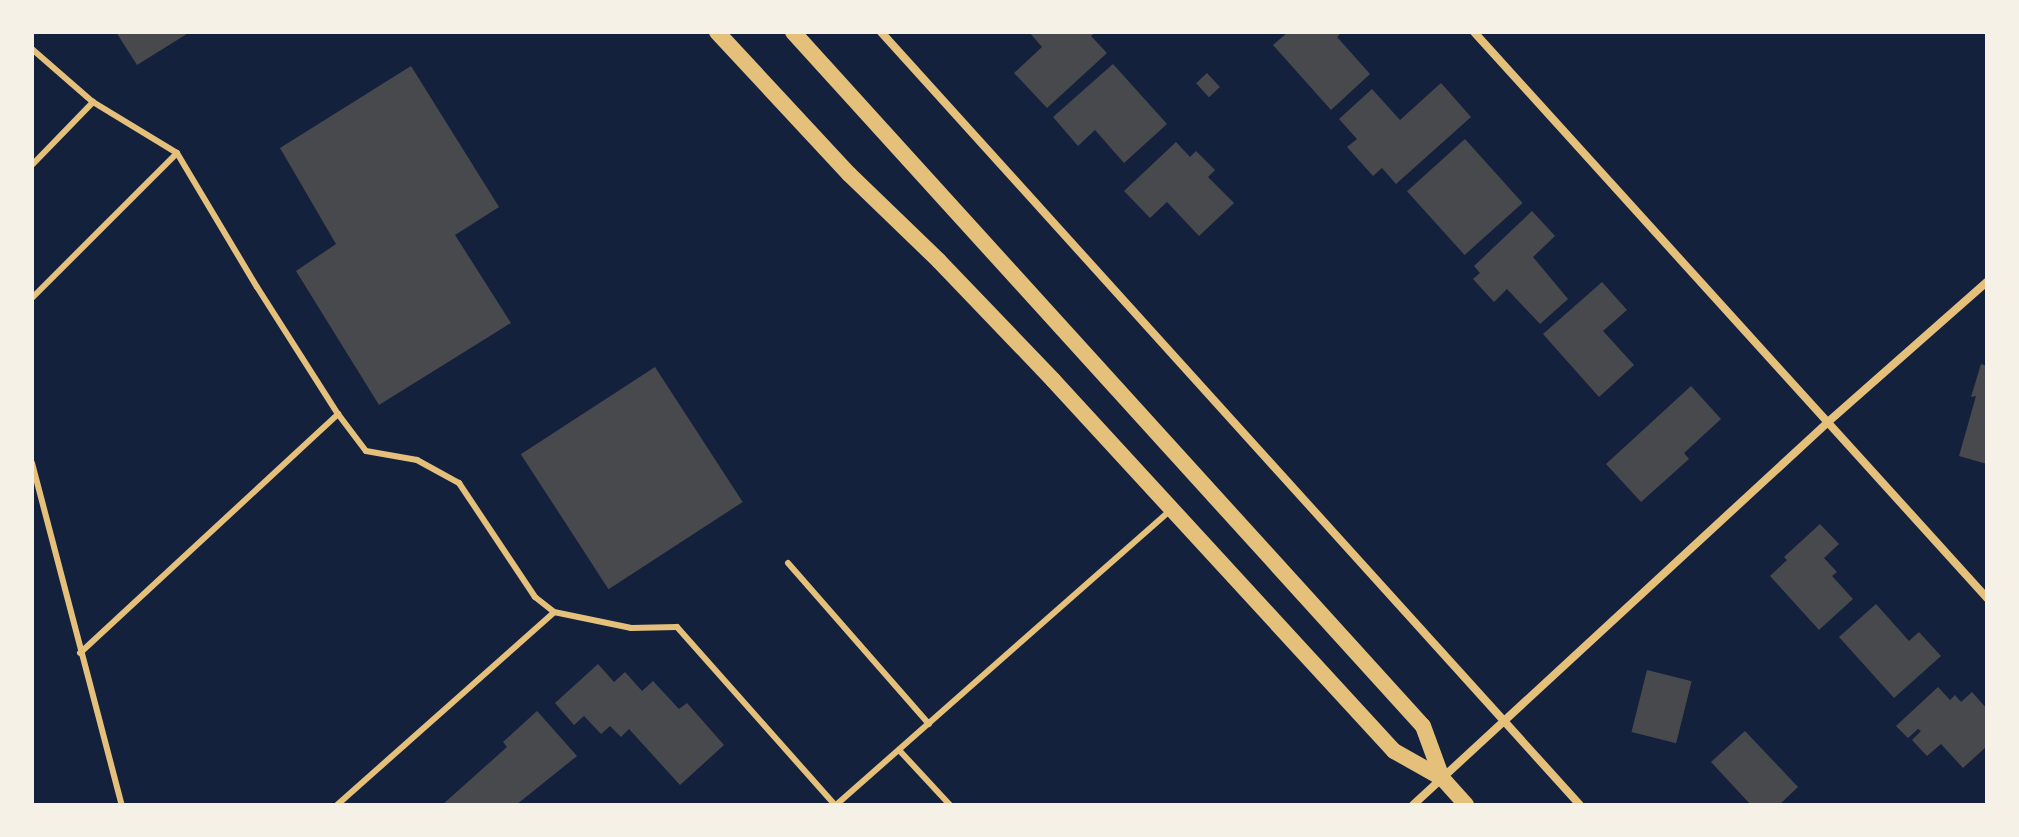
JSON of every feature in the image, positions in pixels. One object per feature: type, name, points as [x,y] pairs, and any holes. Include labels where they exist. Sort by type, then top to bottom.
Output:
[{"type":"main road","points":[[717,32],[840,165],[959,282],[1394,751],[1442,778],[1466,805]]},
{"type":"main road","points":[[793,32],[1423,726],[1442,778]]},
{"type":"street","points":[[881,32],[1580,805]]},
{"type":"street","points":[[1474,32],[1987,598]]},
{"type":"street","points":[[1413,805],[1828,422],[1987,282]]},
{"type":"lane","points":[[32,49],[93,102],[177,153],[338,414],[366,451],[417,460],[459,483],[535,597],[554,612],[631,628],[677,627],[835,805],[1172,509]]},
{"type":"lane","points":[[32,165],[93,102]]},
{"type":"lane","points":[[32,298],[177,153]]},
{"type":"lane","points":[[80,653],[338,414]]},
{"type":"lane","points":[[32,463],[122,805]]},
{"type":"lane","points":[[788,563],[929,724]]},
{"type":"lane","points":[[337,805],[554,612]]},
{"type":"lane","points":[[899,750],[950,805]]},
{"type":"building","points":[[116,32],[190,32],[137,65]]},
{"type":"building","points":[[1029,32],[1096,32],[1091,36],[1107,53],[1047,108],[1014,73],[1042,47]]},
{"type":"building","points":[[1288,32],[1342,32],[1337,37],[1370,74],[1331,110],[1273,45]]},
{"type":"building","points":[[1113,64],[1167,124],[1124,163],[1095,130],[1078,146],[1053,117]]},
{"type":"building","points":[[411,66],[499,207],[455,235],[511,323],[379,405],[296,271],[336,244],[280,148]]},
{"type":"building","points":[[1207,73],[1220,87],[1209,97],[1196,83]]},
{"type":"building","points":[[1441,83],[1471,117],[1396,184],[1382,168],[1373,176],[1347,147],[1357,139],[1339,119],[1372,89],[1400,120]]},
{"type":"building","points":[[1465,139],[1523,203],[1465,255],[1407,191]]},
{"type":"building","points":[[1176,142],[1190,157],[1196,151],[1215,170],[1208,177],[1234,203],[1199,236],[1167,202],[1150,218],[1124,191]]},
{"type":"building","points":[[1532,211],[1555,236],[1533,257],[1568,299],[1540,324],[1507,289],[1494,302],[1473,279],[1480,273],[1474,266]]},
{"type":"building","points":[[1602,282],[1627,310],[1603,331],[1634,365],[1599,397],[1543,334]]},
{"type":"building","points":[[1981,364],[1987,366],[1987,464],[1959,456],[1976,396],[1971,397]]},
{"type":"building","points":[[655,367],[743,502],[608,589],[521,454]]},
{"type":"building","points":[[1691,386],[1721,419],[1684,453],[1689,459],[1641,502],[1606,464]]},
{"type":"building","points":[[1820,524],[1839,544],[1824,558],[1837,572],[1832,576],[1853,599],[1819,630],[1770,576],[1787,560],[1784,557]]},
{"type":"building","points":[[1876,604],[1909,641],[1919,632],[1941,656],[1894,698],[1839,637]]},
{"type":"building","points":[[598,664],[614,682],[625,672],[642,691],[653,681],[679,709],[687,703],[724,745],[680,785],[629,729],[621,737],[610,726],[601,734],[584,716],[574,725],[555,703]]},
{"type":"building","points":[[1647,670],[1692,681],[1676,743],[1632,732]]},
{"type":"building","points":[[1938,687],[1950,700],[1955,695],[1961,702],[1972,692],[1987,709],[1987,746],[1963,768],[1941,744],[1927,756],[1912,740],[1921,731],[1918,729],[1908,738],[1896,726]]},
{"type":"building","points":[[537,711],[577,756],[516,805],[442,805],[507,747],[503,742]]},
{"type":"building","points":[[1745,731],[1798,787],[1779,805],[1751,805],[1711,762]]}]
